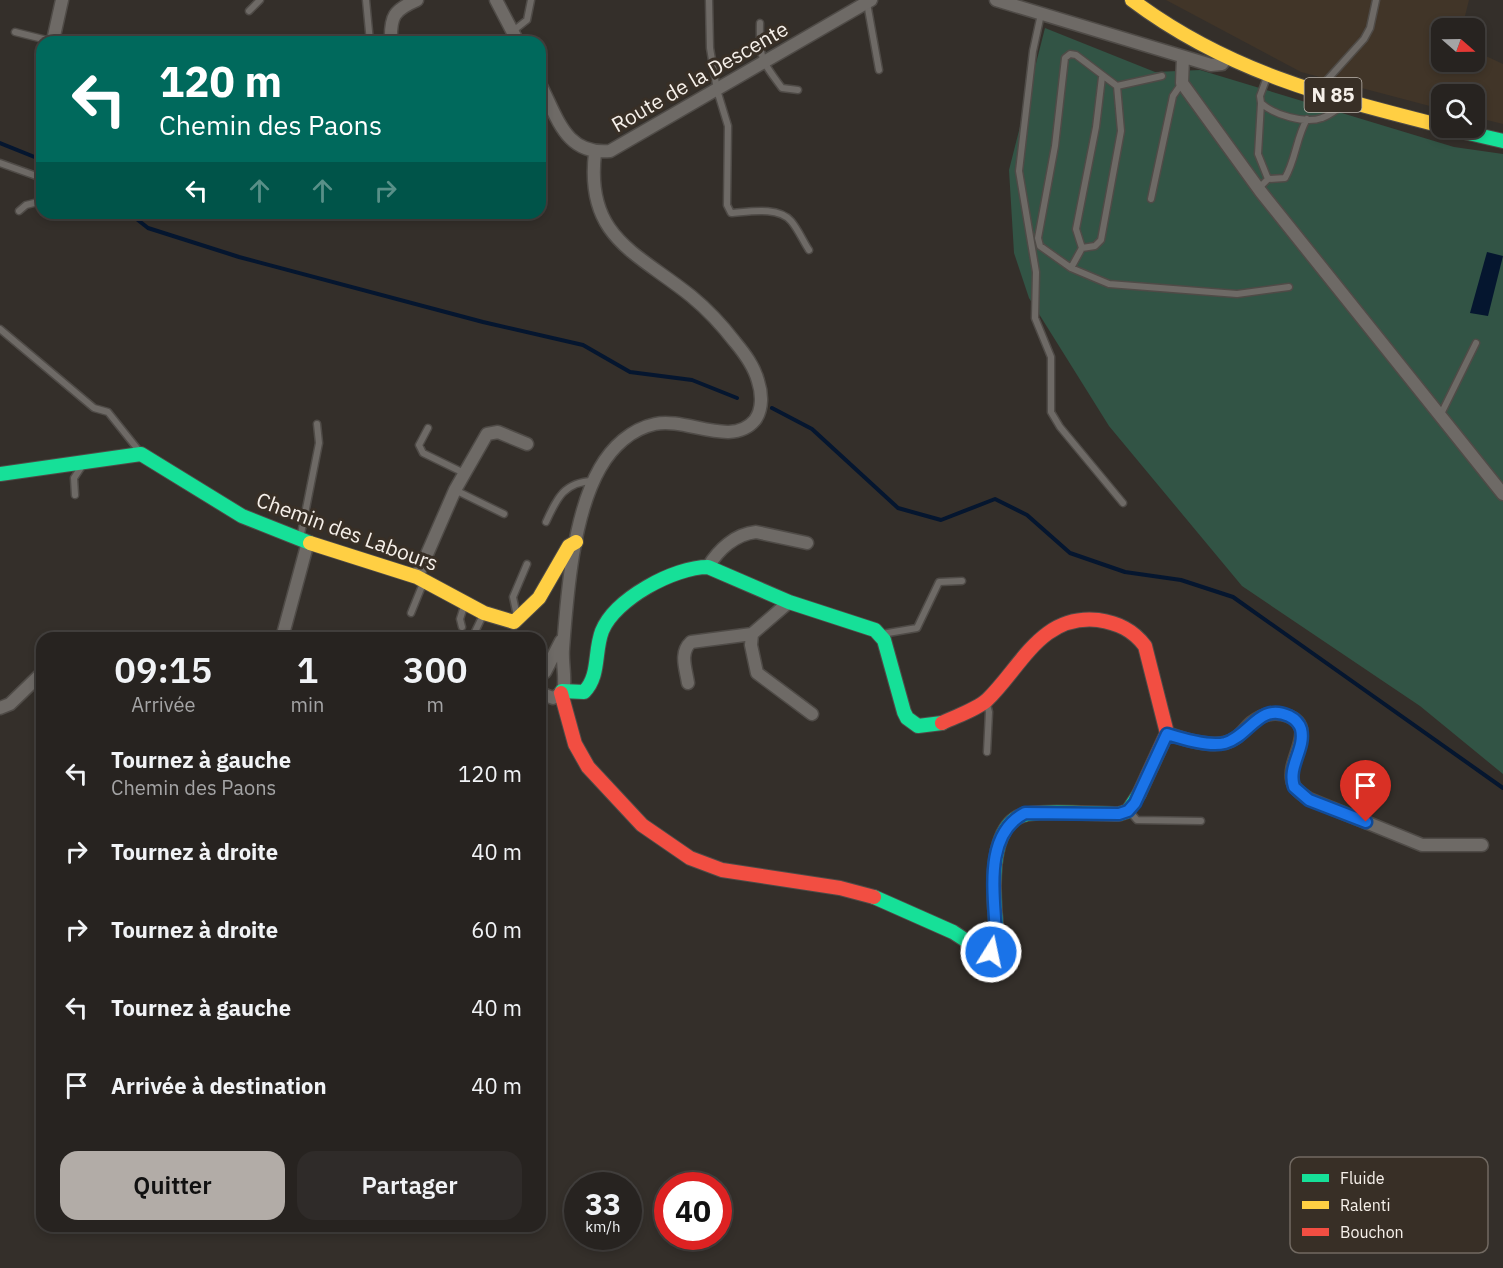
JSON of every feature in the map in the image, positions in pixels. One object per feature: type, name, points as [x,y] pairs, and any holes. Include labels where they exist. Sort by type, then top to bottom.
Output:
[{"type":"street","points":[[56,36],[62,0]]},
{"type":"street","points":[[391,36],[390,24],[399,8],[417,0]]},
{"type":"street","points":[[996,0],[1183,57],[1217,65],[1226,58]]},
{"type":"street","name":"N 85","points":[[1132,0],[1182,34],[1226,58],[1268,75],[1318,91],[1431,123]]},
{"type":"street","name":"Route de la Descente","points":[[546,96],[568,138],[585,151],[595,153],[610,151],[624,145],[869,1]]},
{"type":"street","points":[[501,3],[515,36]]},
{"type":"street","points":[[1183,57],[1182,83],[1258,189],[1503,494]]},
{"type":"street","points":[[1485,137],[1503,141]]},
{"type":"street","points":[[546,696],[553,698],[562,688],[565,633],[576,542],[583,506],[593,481],[611,453],[623,439],[638,430],[671,422],[729,432],[740,430],[751,425],[758,416],[761,403],[758,380],[749,360],[713,315],[617,240],[600,208],[594,184],[595,153]]},
{"type":"street","points":[[420,579],[455,490],[487,434],[498,432],[526,444]]},
{"type":"street","points":[[0,474],[85,460],[141,454]]},
{"type":"street","name":"Chemin des Labours","points":[[141,454],[242,516],[304,541],[420,579],[502,621],[518,620]]},
{"type":"street","points":[[708,567],[715,554],[747,533],[756,532],[807,543]]},
{"type":"street","points":[[283,632],[304,541]]},
{"type":"street","points":[[518,620],[538,599],[569,546],[576,542]]},
{"type":"street","points":[[546,674],[557,673],[575,744],[588,767],[642,825],[690,858],[722,870],[840,888],[877,898],[953,932],[979,949],[991,952],[995,947],[996,937],[995,864],[998,843],[1015,818],[1025,813],[1119,814],[1128,811],[1135,803],[1167,734],[1145,646],[1127,628],[1099,619],[1072,621],[1046,632],[1022,656],[986,701],[933,726],[912,723],[904,712],[887,649],[880,634],[867,626],[789,602],[708,567],[699,567],[634,592],[601,633],[595,674],[589,687],[584,692],[562,688]]},
{"type":"street","points":[[688,683],[683,657],[686,646],[691,642],[752,634],[789,602]]},
{"type":"street","points":[[546,667],[565,633]]},
{"type":"street","points":[[752,634],[751,645],[757,673],[812,714]]},
{"type":"street","points":[[0,708],[10,705],[36,679]]},
{"type":"street","points":[[1167,734],[1219,744],[1236,738],[1262,716],[1271,713],[1288,716],[1297,721],[1301,729],[1301,739],[1291,778],[1294,787],[1309,800],[1422,845],[1482,845]]},
{"type":"lane","points":[[249,11],[260,0]]},
{"type":"lane","points":[[366,0],[369,36]]},
{"type":"lane","points":[[516,36],[527,20],[531,0]]},
{"type":"lane","points":[[709,0],[711,48],[717,90],[728,126],[727,206],[730,213],[757,211],[779,214],[790,220],[809,249]]},
{"type":"lane","points":[[1318,91],[1364,39],[1370,27],[1376,0]]},
{"type":"lane","points":[[869,1],[879,70]]},
{"type":"lane","points":[[1042,14],[1033,51],[1019,171],[1036,272],[1035,318],[1051,357],[1051,412],[1060,427],[1123,503]]},
{"type":"lane","points":[[759,23],[759,54],[763,63],[782,88],[798,90]]},
{"type":"lane","points":[[15,32],[36,37]]},
{"type":"lane","points":[[1162,76],[1117,86],[1102,77],[1076,55],[1070,54],[1065,58],[1055,146],[1038,238],[1040,246],[1071,268],[1109,284],[1237,294],[1289,287]]},
{"type":"lane","points":[[1268,75],[1260,96],[1262,103],[1258,154],[1268,179]]},
{"type":"lane","points":[[1071,268],[1082,248],[1076,229],[1096,127],[1102,77]]},
{"type":"lane","points":[[1151,199],[1173,96],[1182,83]]},
{"type":"lane","points":[[1082,248],[1095,246],[1101,240],[1121,131],[1117,86]]},
{"type":"lane","points":[[1262,103],[1277,113],[1307,119],[1321,119],[1351,100]]},
{"type":"lane","points":[[1258,189],[1268,179],[1285,177],[1290,168],[1298,135],[1307,119]]},
{"type":"lane","points":[[0,163],[36,176]]},
{"type":"lane","points":[[19,211],[26,205],[36,202]]},
{"type":"lane","points":[[0,329],[94,408],[108,412],[141,454]]},
{"type":"lane","points":[[1441,414],[1476,343]]},
{"type":"lane","points":[[304,541],[319,443],[316,424]]},
{"type":"lane","points":[[428,428],[419,445],[423,453],[465,474]]},
{"type":"lane","points":[[75,495],[74,478],[85,460]]},
{"type":"lane","points":[[546,522],[560,493],[570,486],[593,481]]},
{"type":"lane","points":[[455,490],[504,514]]},
{"type":"lane","points":[[518,620],[513,597],[527,564]]},
{"type":"lane","points":[[411,613],[420,579]]},
{"type":"lane","points":[[880,634],[917,628],[939,582],[962,581]]},
{"type":"lane","points":[[462,627],[460,619],[466,603]]},
{"type":"lane","points":[[475,632],[484,613]]},
{"type":"lane","points":[[986,701],[989,712],[987,752]]},
{"type":"lane","points":[[1128,811],[1137,820],[1201,821]]},
{"type":"shaded area","points":[[1166,0],[1469,0],[1464,18],[1431,18],[1431,72],[1485,72],[1485,56],[1503,64],[1503,124],[1485,120],[1485,84],[1431,84],[1431,106],[1301,72]]},
{"type":"green space","points":[[1045,28],[1155,72],[1200,70],[1454,147],[1503,154],[1503,774],[1420,706],[1242,586],[1109,426],[1029,298],[1014,253],[1009,170]]},
{"type":"water","points":[[1487,252],[1503,256],[1488,316],[1470,313]]},
{"type":"waterway","points":[[0,143],[36,158]]},
{"type":"waterway","points":[[137,219],[148,228],[239,257],[483,322],[583,345],[630,372],[692,380],[737,398]]},
{"type":"waterway","points":[[772,408],[812,429],[898,508],[941,520],[995,499],[1027,515],[1070,553],[1125,572],[1181,580],[1233,597],[1503,788]]},
{"type":"traffic: fast","points":[[1485,137],[1503,141]]},
{"type":"traffic: fast","points":[[0,474],[141,454],[242,516],[310,543]]},
{"type":"traffic: fast","points":[[562,691],[584,692],[589,686],[595,671],[602,631],[619,608],[647,587],[663,579],[679,572],[708,567],[789,602],[875,630],[884,640],[907,718],[918,726],[942,723]]},
{"type":"traffic: fast","points":[[874,897],[953,932],[979,949],[991,952],[994,948],[996,933],[994,871],[1000,841],[1006,828],[1015,819],[1027,814],[1059,812],[1119,814],[1128,811],[1139,794]]},
{"type":"traffic: slow","points":[[1132,0],[1168,25],[1242,64],[1319,92],[1431,123]]},
{"type":"traffic: slow","points":[[310,543],[417,577],[484,613],[514,622],[539,598],[569,546],[576,542]]},
{"type":"traffic: jam","points":[[942,723],[972,710],[987,700],[1034,645],[1062,625],[1078,620],[1098,620],[1118,625],[1130,632],[1145,646],[1167,733],[1139,794]]},
{"type":"traffic: jam","points":[[561,693],[575,744],[588,767],[642,825],[690,858],[722,870],[840,888],[874,897]]},
{"type":"route","points":[[991,952],[995,947],[996,937],[995,864],[998,843],[1005,830],[1015,818],[1025,813],[1077,815],[1119,814],[1128,811],[1135,803],[1167,734],[1219,744],[1236,738],[1262,716],[1271,713],[1288,716],[1297,721],[1301,729],[1301,739],[1292,769],[1291,778],[1294,787],[1309,800],[1366,822]]}]
